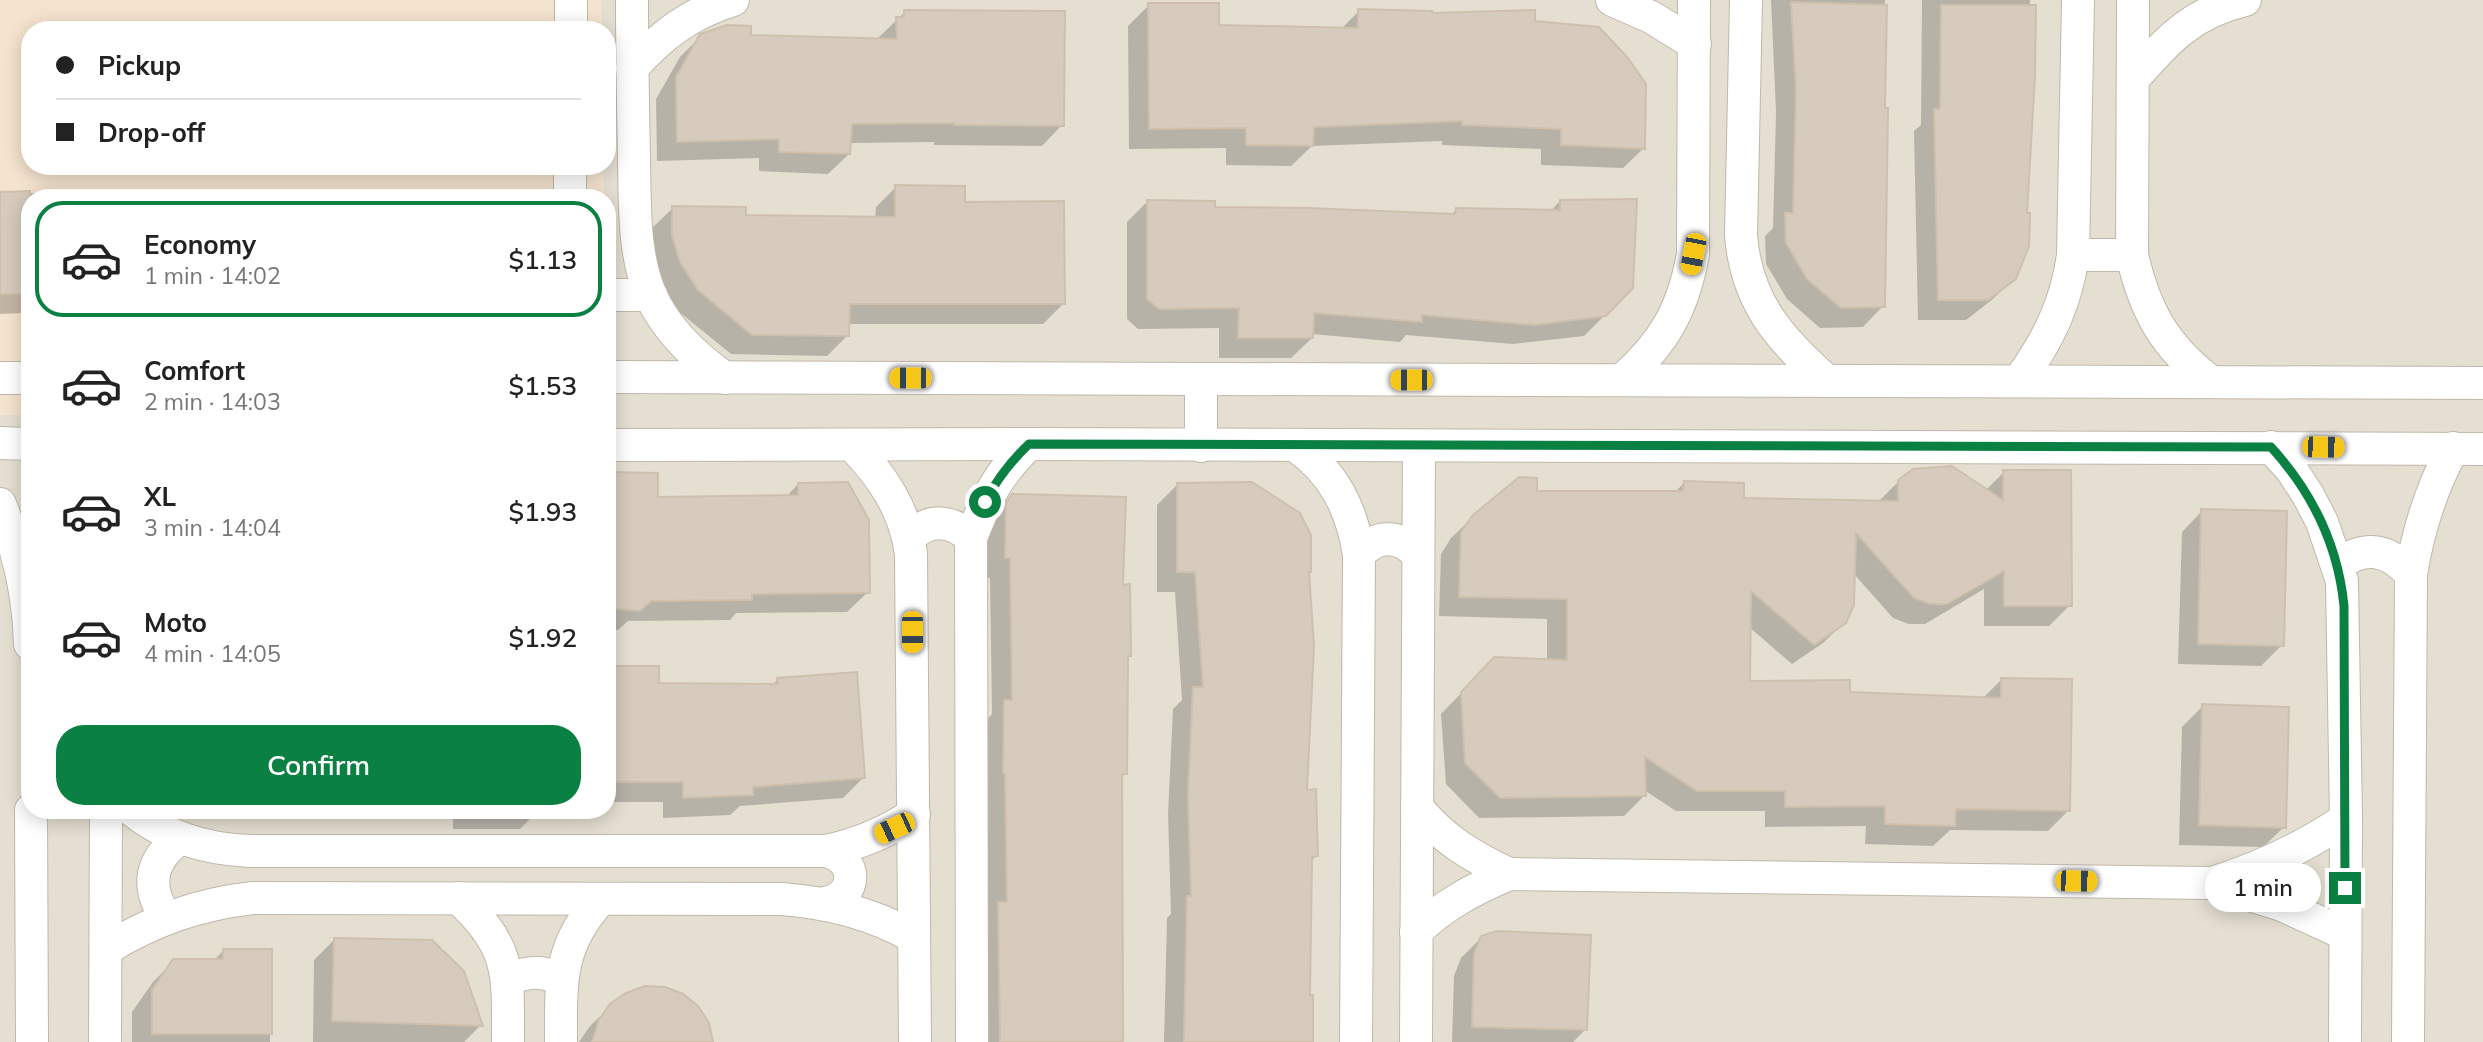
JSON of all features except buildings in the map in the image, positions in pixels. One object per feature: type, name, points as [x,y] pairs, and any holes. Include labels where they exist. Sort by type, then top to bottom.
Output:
[{"type":"street","points":[[571,0],[571,21]]},
{"type":"street","points":[[632,0],[636,220],[642,265],[651,295],[674,332],[689,349],[725,378]]},
{"type":"street","points":[[632,68],[669,31],[691,17],[733,0]]},
{"type":"street","points":[[1612,0],[1641,12],[1695,44]]},
{"type":"street","points":[[1622,380],[1644,360],[1663,337],[1684,293],[1693,254],[1694,0]]},
{"type":"street","points":[[1746,0],[1742,254],[1758,301],[1770,323],[1786,344],[1827,381]]},
{"type":"street","points":[[2019,381],[2052,330],[2063,304],[2073,255],[2078,0]]},
{"type":"street","points":[[2133,0],[2132,255],[2150,314],[2187,364],[2211,382]]},
{"type":"street","points":[[2133,79],[2179,30],[2227,3]]},
{"type":"street","points":[[1693,254],[1742,254]]},
{"type":"street","points":[[2073,255],[2132,255]]},
{"type":"street","points":[[616,295],[651,295]]},
{"type":"street","points":[[616,377],[2483,383]]},
{"type":"street","points":[[0,378],[21,378]]},
{"type":"street","points":[[1201,380],[1201,446]]},
{"type":"street","points":[[0,443],[21,443]]},
{"type":"street","points":[[972,1042],[971,538],[996,480],[1029,444]]},
{"type":"street","points":[[616,445],[2468,449]]},
{"type":"street","points":[[853,446],[886,484],[898,506],[909,538],[915,1042]]},
{"type":"street","points":[[1296,446],[1316,461],[1332,481],[1355,528],[1359,555],[1356,1042]]},
{"type":"street","points":[[1416,1042],[1419,446]]},
{"type":"street","points":[[2271,447],[2291,469],[2308,495],[2322,522],[2342,581],[2346,820],[2345,1042]]},
{"type":"street","points":[[2408,1042],[2411,575],[2421,522],[2440,472],[2468,449]]},
{"type":"street","points":[[0,504],[21,541]]},
{"type":"street","points":[[909,538],[928,524],[940,523],[962,530],[971,538]]},
{"type":"street","points":[[1359,555],[1367,545],[1378,539],[1392,538],[1402,541],[1418,555]]},
{"type":"street","points":[[2337,565],[2360,553],[2373,552],[2395,558],[2411,575]]},
{"type":"street","points":[[1417,807],[1433,828],[1457,846],[1509,874]]},
{"type":"street","points":[[146,819],[181,838],[203,845],[249,851],[826,851],[873,838],[914,814]]},
{"type":"street","points":[[31,819],[32,1042]]},
{"type":"street","points":[[105,1042],[106,819]]},
{"type":"street","points":[[2211,883],[2246,873],[2280,858],[2346,820]]},
{"type":"street","points":[[166,917],[157,905],[153,877],[162,854],[181,838]]},
{"type":"street","points":[[825,903],[834,902],[843,896],[850,877],[849,867],[843,859],[826,851]]},
{"type":"street","points":[[1416,932],[1434,914],[1458,898],[1509,874],[2211,883],[2282,905],[2345,934]]},
{"type":"street","points":[[106,949],[133,932],[166,917],[222,901],[253,898],[782,899],[825,903],[865,914],[914,937]]},
{"type":"street","points":[[458,898],[476,914],[491,934],[502,956],[508,980],[508,1042]]},
{"type":"street","points":[[561,1042],[561,980],[572,942],[584,917],[601,899]]},
{"type":"street","points":[[508,980],[523,973],[538,972],[561,980]]},
{"type":"shaded area","points":[[0,0],[2483,0],[2483,1042],[0,1042]]},
{"type":"shaded area","points":[[0,0],[601,0],[602,21],[21,21],[21,175],[603,175],[604,189],[21,189],[21,415],[0,415]]},
{"type":"route","points":[[985,502],[996,480],[1029,444],[2271,447],[2291,469],[2308,495],[2322,522],[2342,581],[2345,888]]}]
